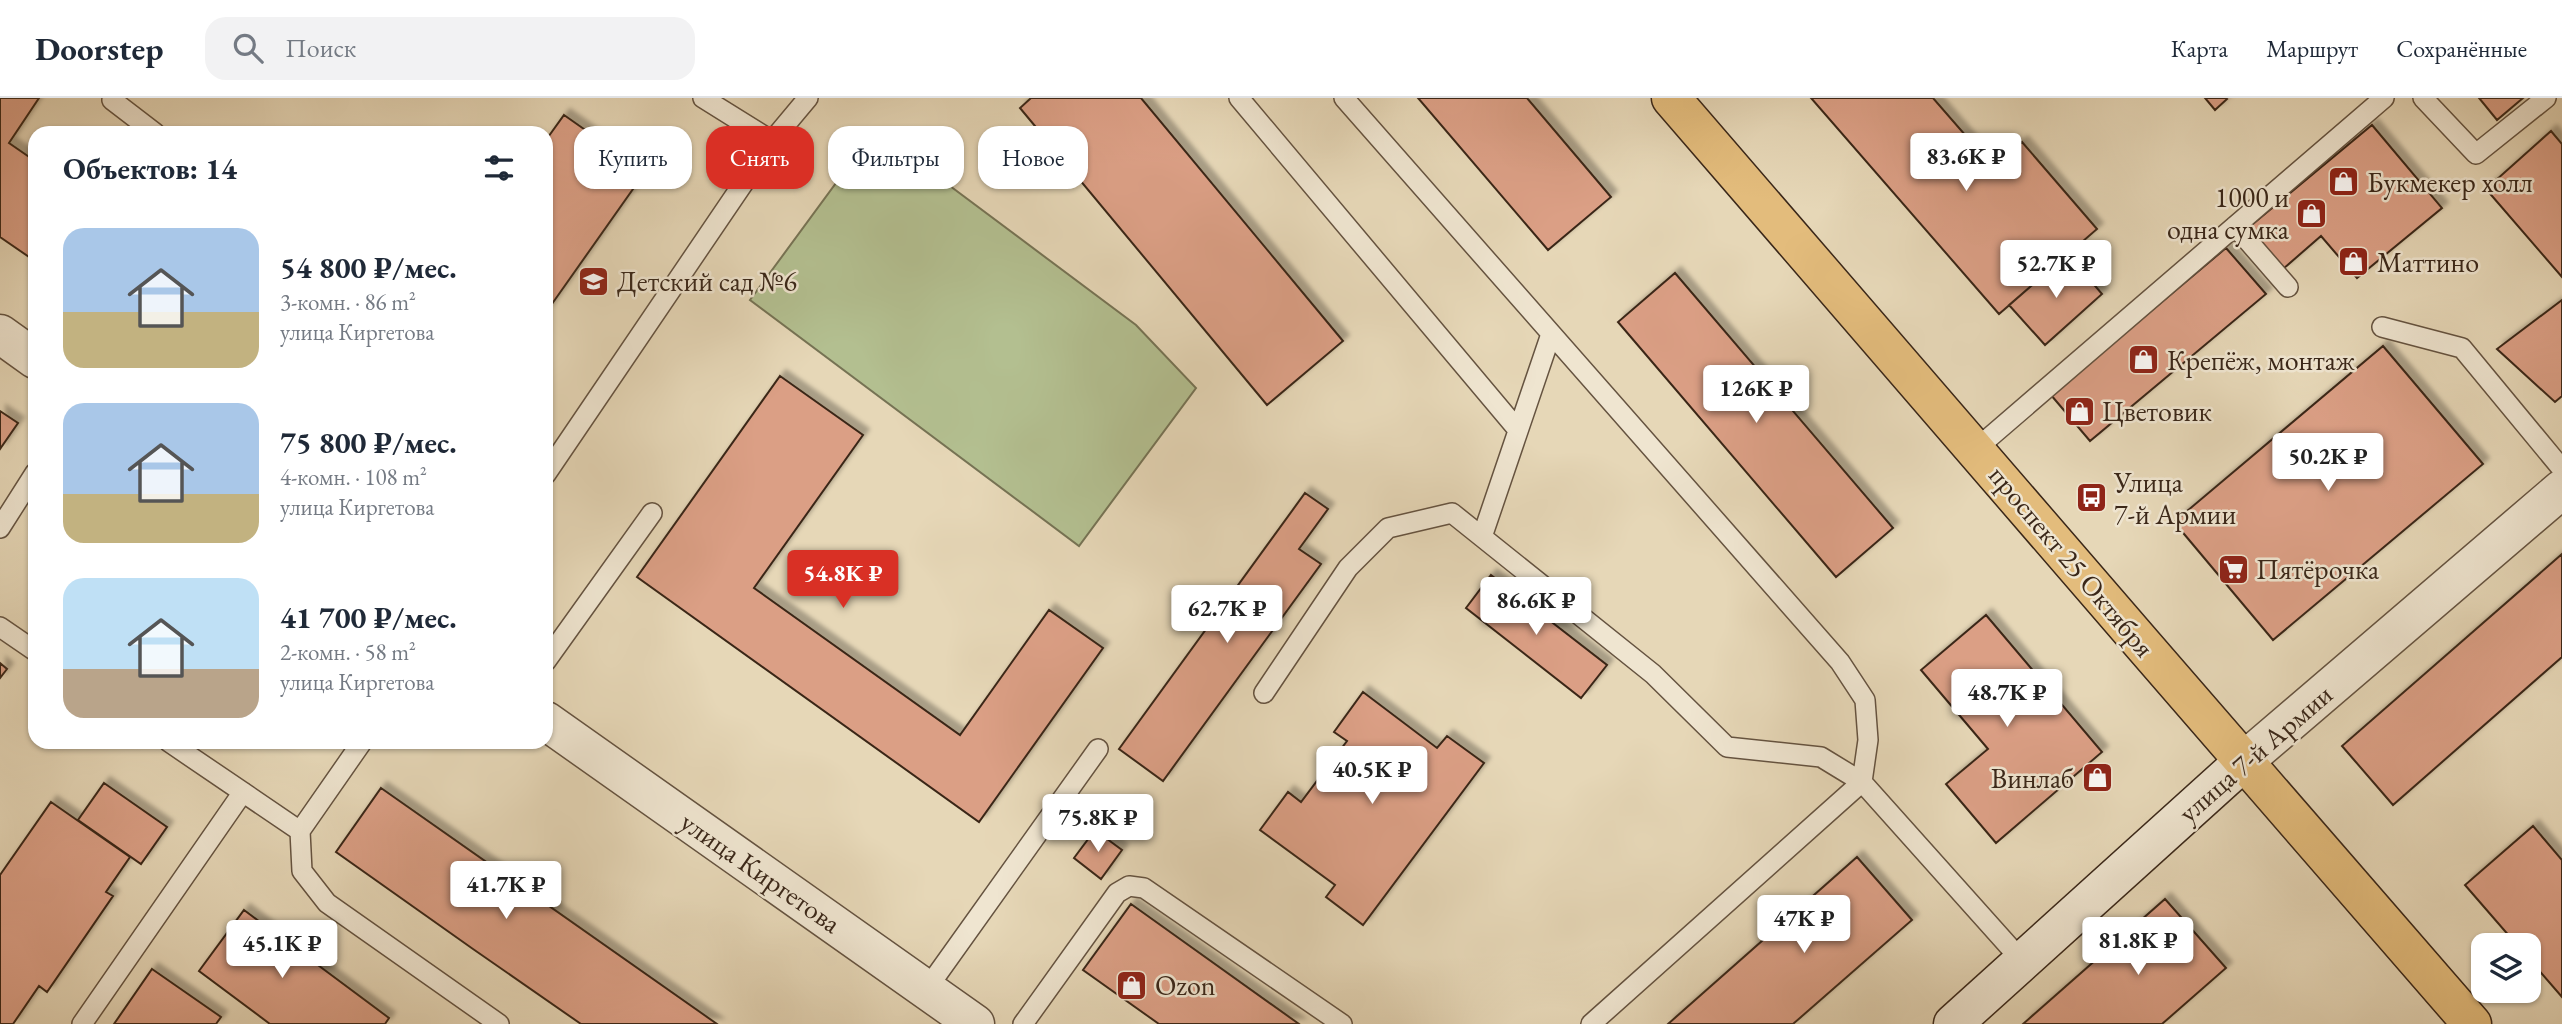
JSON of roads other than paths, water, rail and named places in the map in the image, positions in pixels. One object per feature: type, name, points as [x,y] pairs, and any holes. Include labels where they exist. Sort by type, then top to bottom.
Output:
[{"type":"main road","name":"проспект 25 Октября","points":[[1671,98],[2472,1024]]},
{"type":"street","points":[[0,334],[28,354]]},
{"type":"street","name":"улица 7-й Армии","points":[[1954,1024],[2243,762],[2562,489]]},
{"type":"street","name":"улица Киргетова","points":[[553,726],[975,1024]]},
{"type":"lane","points":[[113,98],[111,100],[146,126]]},
{"type":"lane","points":[[703,98],[748,126]]},
{"type":"lane","points":[[785,126],[808,98]]},
{"type":"lane","points":[[1239,98],[1518,430]]},
{"type":"lane","points":[[1344,98],[1840,662],[1866,700],[1868,740],[1863,782],[1591,1024]]},
{"type":"lane","points":[[1976,449],[2384,98]]},
{"type":"lane","points":[[2423,98],[2476,154],[2546,98]]},
{"type":"lane","points":[[553,464],[739,189]]},
{"type":"lane","points":[[2235,226],[2288,287]]},
{"type":"lane","points":[[2382,327],[2462,348],[2562,468]]},
{"type":"lane","points":[[1482,537],[1551,334]]},
{"type":"lane","points":[[0,528],[28,484]]},
{"type":"lane","points":[[553,651],[652,513]]},
{"type":"lane","points":[[1264,693],[1349,568],[1388,528],[1452,513],[1653,674],[1727,747],[1821,757],[1863,782],[2023,962]]},
{"type":"lane","points":[[0,628],[28,646]]},
{"type":"lane","points":[[179,749],[300,831]]},
{"type":"lane","points":[[357,749],[300,831],[302,870],[327,903],[499,1024]]},
{"type":"lane","points":[[926,990],[1098,749]]},
{"type":"lane","points":[[82,1024],[243,792]]},
{"type":"lane","points":[[1023,1024],[1116,893],[1129,886],[1144,888],[1342,1024]]},
{"type":"place","name":"Букмекер холл","points":[[2344,182]]},
{"type":"place","name":"1000 и одна сумка","points":[[2312,213]]},
{"type":"place","name":"Маттино","points":[[2354,262]]},
{"type":"place","name":"Детский сад №6","points":[[594,281]]},
{"type":"place","name":"Крепёж, монтаж","points":[[2144,360]]},
{"type":"place","name":"Цветовик","points":[[2079,411]]},
{"type":"place","name":"Улица 7-й Армии","points":[[2091,498]]},
{"type":"place","name":"Пятёрочка","points":[[2233,569]]},
{"type":"place","name":"Винлаб","points":[[2097,778]]},
{"type":"place","name":"Ozon","points":[[1132,985]]}]
